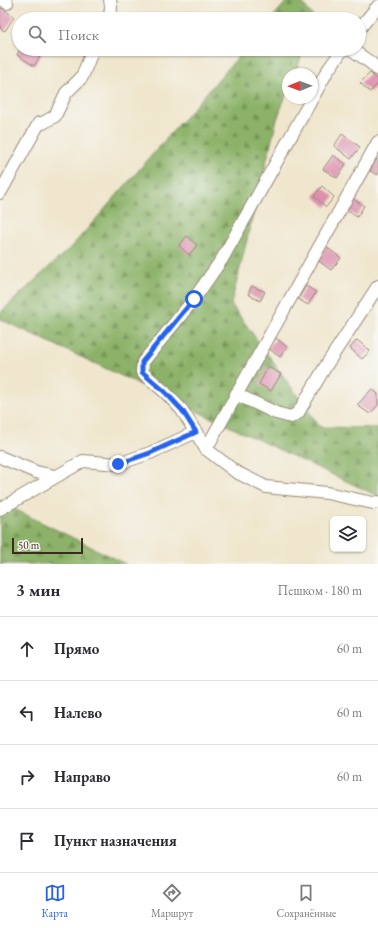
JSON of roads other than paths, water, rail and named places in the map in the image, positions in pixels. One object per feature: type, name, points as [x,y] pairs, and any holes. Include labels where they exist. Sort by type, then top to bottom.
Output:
[{"type":"street","points":[[110,0],[112,5],[111,12]]},
{"type":"street","points":[[366,21],[378,6]]},
{"type":"street","points":[[0,193],[39,123],[43,123],[55,116],[66,93],[82,77],[90,56]]},
{"type":"street","points":[[338,56],[328,70],[222,259],[194,299],[142,362],[142,372],[165,392],[182,410],[206,449],[236,472],[266,487],[327,493],[373,503],[378,502]]},
{"type":"street","points":[[361,56],[378,70]]},
{"type":"street","points":[[206,449],[378,142]]},
{"type":"street","points":[[236,394],[276,413],[292,417],[298,413],[327,364],[378,286]]},
{"type":"street","points":[[0,509],[83,461],[118,464],[150,453],[196,432]]},
{"type":"street","points":[[0,457],[36,472],[55,476]]}]
